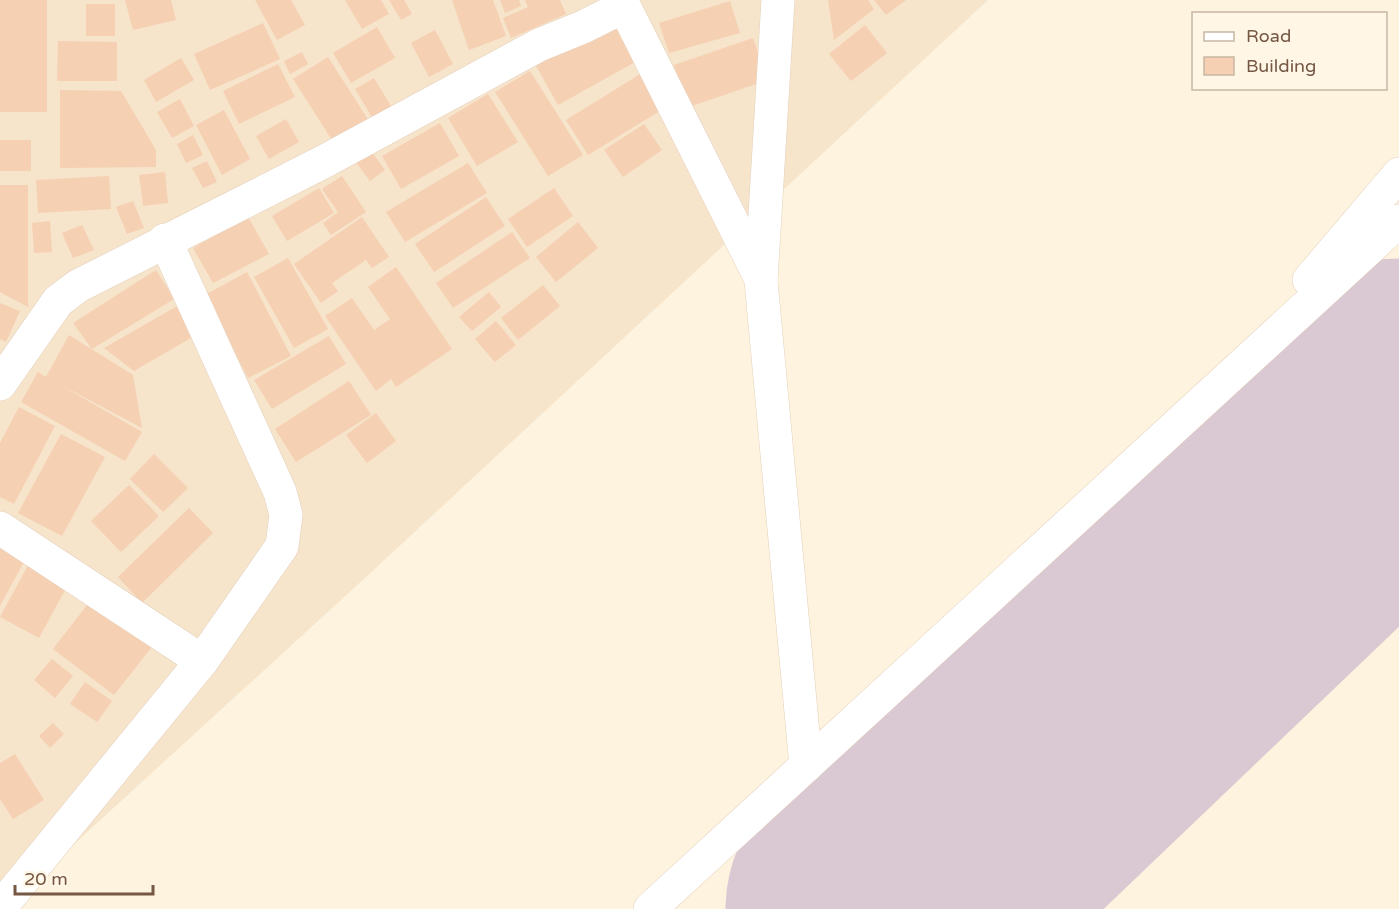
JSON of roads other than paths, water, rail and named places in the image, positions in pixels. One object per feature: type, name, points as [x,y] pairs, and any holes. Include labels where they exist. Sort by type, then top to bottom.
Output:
[{"type":"street","points":[[778,0],[761,281],[806,766]]},
{"type":"street","points":[[0,384],[58,301],[78,286],[165,240],[326,161],[538,45],[583,27],[622,3],[761,281]]},
{"type":"street","points":[[1221,384],[1399,174]]},
{"type":"street","points":[[650,909],[1399,221]]},
{"type":"street","points":[[0,908],[202,661],[282,546],[286,515],[280,492],[165,240]]},
{"type":"street","points":[[0,528],[202,661]]}]
